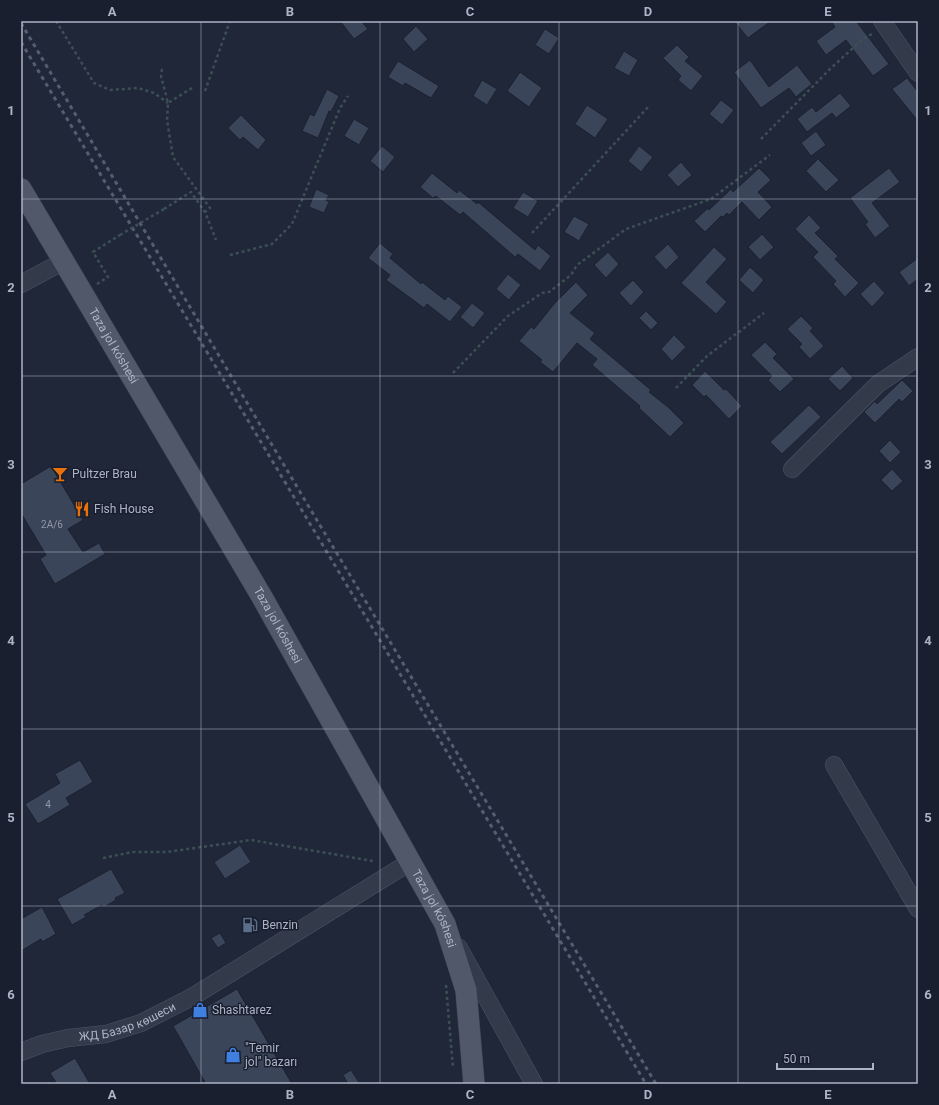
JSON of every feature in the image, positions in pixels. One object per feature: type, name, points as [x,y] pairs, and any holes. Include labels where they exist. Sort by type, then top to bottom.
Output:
[{"type":"main road","name":"Taza jol kóshesi","points":[[21,189],[262,597],[446,924],[466,990],[474,1084]]},
{"type":"street","points":[[884,24],[918,73]]},
{"type":"street","points":[[21,284],[64,261]]},
{"type":"street","points":[[792,468],[878,384],[918,357]]},
{"type":"street","points":[[834,765],[918,909]]},
{"type":"street","name":"ЖД Базар көшеси","points":[[21,1052],[42,1044],[68,1038],[106,1034],[141,1024],[192,997],[410,862]]},
{"type":"street","points":[[446,924],[534,1084]]},
{"type":"path","points":[[56,21],[94,83],[110,90],[138,88],[154,93],[168,103]]},
{"type":"path","points":[[205,92],[230,21]]},
{"type":"path","points":[[761,139],[830,69],[864,38],[884,24]]},
{"type":"path","points":[[162,69],[161,76],[168,103],[167,120],[173,157],[210,208],[205,212]]},
{"type":"path","points":[[168,103],[192,88]]},
{"type":"path","points":[[230,255],[272,244],[292,224],[340,108],[348,96]]},
{"type":"path","points":[[532,233],[650,105]]},
{"type":"path","points":[[454,373],[508,316],[542,293],[554,288],[571,275],[577,265],[626,229],[711,199],[770,155]]},
{"type":"path","points":[[97,284],[108,277],[92,252],[191,192],[205,212],[216,240]]},
{"type":"path","points":[[676,388],[707,356],[764,312]]},
{"type":"path","points":[[103,858],[133,852],[167,852],[251,840],[373,862]]},
{"type":"path","points":[[446,983],[453,1068]]},
{"type":"building","points":[[340,21],[361,21],[368,29],[354,39]]},
{"type":"building","points":[[734,21],[771,21],[748,38]]},
{"type":"building","points":[[831,21],[856,21],[889,64],[873,76],[846,40],[826,55],[816,41],[835,27]]},
{"type":"building","points":[[416,26],[428,39],[414,52],[403,39]]},
{"type":"building","points":[[545,29],[559,38],[549,54],[535,45]]},
{"type":"building","points":[[677,45],[689,57],[685,61],[703,76],[691,91],[678,80],[681,76],[663,58]]},
{"type":"building","points":[[624,51],[638,60],[629,76],[614,68]]},
{"type":"building","points":[[750,60],[769,87],[797,65],[812,84],[796,97],[789,88],[761,108],[734,72]]},
{"type":"building","points":[[398,61],[439,86],[431,98],[405,83],[403,86],[388,77]]},
{"type":"building","points":[[520,72],[542,88],[529,107],[507,91]]},
{"type":"building","points":[[907,78],[918,92],[918,121],[892,89]]},
{"type":"building","points":[[482,80],[497,89],[487,105],[473,96]]},
{"type":"building","points":[[327,89],[339,96],[331,112],[329,111],[318,138],[302,131],[310,114],[314,116]]},
{"type":"building","points":[[840,93],[851,106],[836,118],[832,113],[807,132],[797,119],[812,107],[816,112]]},
{"type":"building","points":[[721,100],[734,110],[722,125],[709,114]]},
{"type":"building","points":[[587,105],[608,119],[595,138],[575,124]]},
{"type":"building","points":[[241,115],[266,140],[258,150],[243,137],[240,140],[228,128]]},
{"type":"building","points":[[354,119],[369,128],[359,145],[344,136]]},
{"type":"building","points":[[816,131],[826,145],[811,156],[801,143]]},
{"type":"building","points":[[382,146],[395,157],[383,172],[370,161]]},
{"type":"building","points":[[639,146],[653,157],[641,172],[628,161]]},
{"type":"building","points":[[818,159],[839,180],[826,192],[806,171]]},
{"type":"building","points":[[681,162],[692,175],[678,187],[667,175]]},
{"type":"building","points":[[759,168],[771,180],[758,192],[772,207],[759,220],[742,202],[729,215],[727,213],[723,217],[721,216],[705,232],[694,221],[708,208],[709,210],[731,189],[733,192]]},
{"type":"building","points":[[889,168],[900,182],[872,203],[890,226],[875,238],[865,224],[868,222],[850,198]]},
{"type":"building","points":[[432,173],[457,193],[459,190],[477,204],[478,202],[535,250],[538,245],[551,256],[540,271],[518,254],[515,257],[463,212],[460,215],[436,196],[433,198],[420,187]]},
{"type":"building","points":[[316,189],[329,195],[326,200],[329,202],[324,213],[309,207]]},
{"type":"building","points":[[523,192],[538,201],[528,217],[513,208]]},
{"type":"building","points":[[809,215],[821,228],[815,233],[838,256],[835,259],[859,283],[845,297],[833,284],[836,281],[813,257],[818,252],[795,229]]},
{"type":"building","points":[[574,216],[589,224],[579,241],[564,232]]},
{"type":"building","points":[[762,234],[774,247],[760,260],[748,247]]},
{"type":"building","points":[[380,243],[393,254],[390,258],[421,284],[422,282],[445,300],[448,296],[462,307],[450,322],[427,304],[424,308],[386,280],[390,275],[368,258]]},
{"type":"building","points":[[668,244],[679,257],[666,270],[654,257]]},
{"type":"building","points":[[714,247],[727,259],[706,282],[727,302],[716,314],[681,283]]},
{"type":"building","points":[[608,252],[619,264],[606,278],[594,265]]},
{"type":"building","points":[[918,258],[918,279],[909,286],[899,272]]},
{"type":"building","points":[[750,267],[764,280],[753,293],[739,280]]},
{"type":"building","points":[[508,274],[521,285],[509,300],[496,289]]},
{"type":"building","points":[[633,280],[644,292],[631,306],[619,293]]},
{"type":"building","points":[[874,281],[885,293],[872,307],[860,294]]},
{"type":"building","points":[[576,282],[588,295],[570,313],[595,333],[590,339],[651,390],[649,392],[668,407],[684,423],[670,437],[639,408],[640,406],[592,365],[597,359],[577,343],[553,372],[540,362],[542,360],[519,341],[531,327],[534,329],[554,304]]},
{"type":"building","points":[[472,303],[485,313],[473,328],[460,317]]},
{"type":"building","points":[[646,311],[658,323],[651,330],[639,318]]},
{"type":"building","points":[[801,316],[813,328],[810,331],[824,346],[810,359],[799,347],[802,344],[787,329]]},
{"type":"building","points":[[674,335],[686,347],[672,361],[661,349]]},
{"type":"building","points":[[765,342],[777,354],[773,358],[794,379],[780,392],[768,380],[772,376],[751,355]]},
{"type":"building","points":[[842,366],[853,378],[840,391],[828,379]]},
{"type":"building","points":[[705,371],[724,390],[726,389],[742,406],[729,419],[706,395],[704,397],[692,385]]},
{"type":"building","points":[[902,380],[913,391],[902,402],[899,399],[875,423],[864,412],[875,401],[877,404]]},
{"type":"building","points":[[809,405],[821,417],[782,454],[770,442]]},
{"type":"building","points":[[890,440],[901,452],[890,463],[879,451]]},
{"type":"building","points":[[51,466],[83,520],[68,529],[83,552],[99,543],[105,554],[55,584],[40,559],[46,555],[21,513],[21,484]]},
{"type":"building","points":[[892,469],[903,481],[892,491],[881,480]]},
{"type":"building","points":[[80,760],[93,782],[66,798],[70,805],[38,824],[25,804],[60,783],[55,774]]},
{"type":"building","points":[[240,845],[251,862],[225,879],[214,862]]},
{"type":"building","points":[[111,869],[125,893],[115,898],[116,900],[104,907],[102,905],[84,915],[86,917],[72,925],[57,899]]},
{"type":"building","points":[[42,907],[56,934],[42,942],[41,939],[21,951],[21,919]]},
{"type":"building","points":[[220,933],[226,943],[218,948],[211,938]]},
{"type":"building","name":"\"Temir jol\" bazarı","points":[[237,989],[292,1084],[206,1084],[173,1026]]},
{"type":"building","points":[[75,1058],[90,1084],[57,1084],[50,1073]]},
{"type":"building","points":[[351,1070],[360,1084],[348,1084],[343,1075]]},
{"type":"railway","points":[[21,23],[306,502],[656,1084]]},
{"type":"railway","points":[[21,42],[646,1084]]},
{"type":"place","name":"Pultzer Brau","points":[[60,474]]},
{"type":"place","name":"Fish House","points":[[82,509]]},
{"type":"place","name":"Benzin","points":[[250,925]]},
{"type":"place","name":"Shashtarez","points":[[200,1010]]},
{"type":"place","name":"\"Temir jol\" bazarı","points":[[233,1055]]}]
